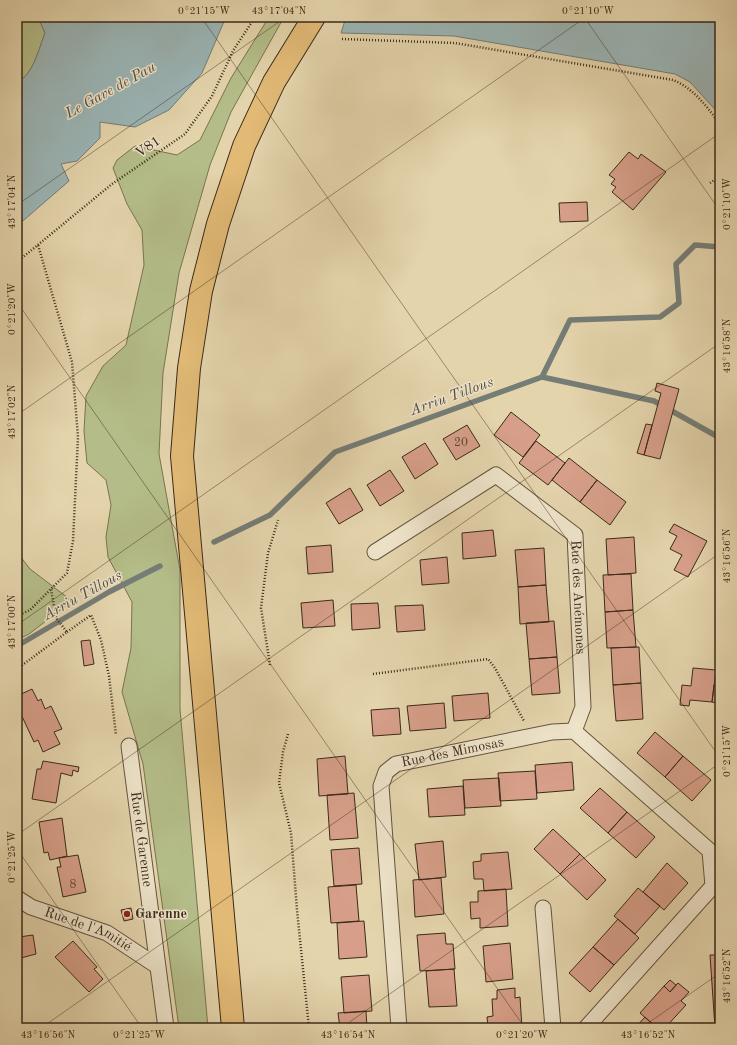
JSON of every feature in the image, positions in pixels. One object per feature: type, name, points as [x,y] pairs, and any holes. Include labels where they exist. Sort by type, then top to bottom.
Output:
[{"type":"main road","points":[[233,1028],[182,456],[189,368],[201,291],[218,224],[244,146],[274,82],[314,17]]},
{"type":"street","name":"Rue des Anémones","points":[[375,552],[496,475],[575,535],[583,707],[574,731]]},
{"type":"street","name":"Rue des Mimosas","points":[[399,1028],[381,786],[386,772],[396,764],[552,732],[574,731]]},
{"type":"street","points":[[574,731],[715,849],[716,886],[586,1028]]},
{"type":"street","name":"Rue de Garenne","points":[[129,746],[166,1028]]},
{"type":"street","name":"Rue de l'Amitié","points":[[17,898],[30,907],[107,933],[157,966]]},
{"type":"street","points":[[543,908],[553,1028]]},
{"type":"path","name":"V81","points":[[17,262],[112,184],[185,134],[212,96],[233,52],[255,17]]},
{"type":"path","points":[[342,39],[455,43],[674,80],[683,84],[692,91],[720,124]]},
{"type":"path","points":[[710,183],[720,176]]},
{"type":"path","points":[[17,616],[30,610],[67,573],[73,541],[78,437],[72,362],[38,245]]},
{"type":"path","points":[[270,665],[261,608],[268,553],[278,520]]},
{"type":"path","points":[[51,588],[56,618],[67,632]]},
{"type":"path","points":[[17,669],[91,615],[101,640],[109,676],[115,735],[129,746]]},
{"type":"path","points":[[373,674],[488,659],[495,668],[532,736]]},
{"type":"path","points":[[288,734],[279,783],[291,833],[309,1028]]},
{"type":"green space","points":[[17,17],[38,17],[45,33],[38,54],[31,68],[23,79],[17,82]]},
{"type":"green space","points":[[269,17],[284,17],[231,112],[210,165],[179,273],[163,373],[159,454],[180,570],[180,709],[208,1028],[179,1028],[143,764],[122,692],[131,648],[132,602],[108,557],[106,537],[111,505],[106,480],[87,463],[84,431],[86,396],[103,366],[126,345],[144,265],[142,230],[127,204],[113,168],[117,160],[135,146],[177,155],[200,140],[231,78]]},
{"type":"green space","points":[[17,552],[30,569],[72,601],[29,634],[17,640]]},
{"type":"water","name":"Le Gave de Pau","points":[[38,17],[226,17],[202,73],[169,110],[135,127],[100,122],[100,138],[77,161],[61,164],[69,181],[17,226],[17,82],[23,79],[35,61],[45,33]]},
{"type":"water","points":[[346,17],[720,17],[720,115],[690,82],[675,74],[454,36],[341,33]]},
{"type":"building","points":[[629,152],[638,159],[641,154],[666,172],[633,210],[612,192],[616,187],[611,184],[615,179],[609,175]]},
{"type":"building","points":[[587,202],[588,221],[560,222],[559,203]]},
{"type":"building","points":[[657,383],[679,389],[660,459],[644,455],[661,393],[655,391]]},
{"type":"building","points":[[511,412],[540,435],[523,457],[494,435]]},
{"type":"building","points":[[646,424],[652,425],[644,455],[637,453]]},
{"type":"building","points":[[467,425],[480,446],[456,460],[443,439]]},
{"type":"building","points":[[536,441],[565,463],[548,485],[519,463]]},
{"type":"building","points":[[425,443],[438,464],[415,479],[402,457]]},
{"type":"building","points":[[569,458],[597,480],[580,502],[552,480]]},
{"type":"building","points":[[390,470],[404,491],[380,506],[367,485]]},
{"type":"building","points":[[597,480],[626,502],[610,525],[580,502]]},
{"type":"building","points":[[350,488],[363,510],[339,524],[326,503]]},
{"type":"building","points":[[674,524],[707,541],[688,577],[674,570],[682,555],[670,549],[677,536],[669,532]]},
{"type":"building","points":[[493,530],[496,556],[463,559],[462,533]]},
{"type":"building","points":[[634,537],[636,573],[608,575],[606,539]]},
{"type":"building","points":[[331,545],[333,572],[308,574],[306,547]]},
{"type":"building","points":[[544,548],[546,585],[518,587],[515,550]]},
{"type":"building","points":[[447,557],[449,583],[422,585],[420,560]]},
{"type":"building","points":[[631,574],[633,610],[605,612],[603,575]]},
{"type":"building","points":[[546,585],[549,622],[520,624],[518,587]]},
{"type":"building","points":[[333,600],[335,626],[303,628],[301,603]]},
{"type":"building","points":[[378,603],[380,628],[352,630],[351,604]]},
{"type":"building","points":[[423,605],[425,630],[397,632],[395,606]]},
{"type":"building","points":[[633,610],[636,647],[607,648],[605,612]]},
{"type":"building","points":[[554,621],[557,657],[529,659],[526,623]]},
{"type":"building","points":[[90,640],[94,664],[84,666],[81,641]]},
{"type":"building","points":[[639,647],[641,683],[613,685],[611,648]]},
{"type":"building","points":[[557,657],[560,693],[532,695],[529,659]]},
{"type":"building","points":[[693,668],[716,670],[712,702],[690,700],[689,706],[680,705],[682,685],[691,686]]},
{"type":"building","points":[[641,683],[643,719],[616,721],[613,685]]},
{"type":"building","points":[[714,685],[718,686],[716,703],[712,702]]},
{"type":"building","points":[[32,689],[38,701],[41,699],[45,709],[51,706],[62,729],[54,732],[60,744],[43,752],[38,740],[34,742],[19,710],[22,708],[17,699],[17,696]]},
{"type":"building","points":[[488,693],[490,718],[454,721],[452,696]]},
{"type":"building","points":[[444,703],[446,728],[410,731],[407,706]]},
{"type":"building","points":[[399,708],[401,734],[373,736],[371,710]]},
{"type":"building","points":[[655,732],[683,756],[665,777],[637,753]]},
{"type":"building","points":[[345,756],[348,794],[319,796],[317,759]]},
{"type":"building","points":[[683,756],[711,780],[692,801],[665,777]]},
{"type":"building","points":[[43,761],[79,767],[78,772],[73,770],[72,776],[61,773],[56,803],[32,799],[37,769],[41,769]]},
{"type":"building","points":[[572,762],[574,790],[537,793],[535,765]]},
{"type":"building","points":[[535,771],[537,799],[500,801],[498,773]]},
{"type":"building","points":[[499,778],[501,806],[465,808],[463,780]]},
{"type":"building","points":[[463,786],[465,815],[429,817],[427,789]]},
{"type":"building","points":[[600,788],[627,812],[608,833],[580,808]]},
{"type":"building","points":[[354,793],[358,838],[330,840],[327,795]]},
{"type":"building","points":[[627,812],[655,837],[636,858],[608,833]]},
{"type":"building","points":[[62,818],[67,856],[50,860],[48,852],[44,853],[39,822]]},
{"type":"building","points":[[553,829],[580,854],[560,874],[534,849]]},
{"type":"building","points":[[443,841],[446,877],[419,880],[415,844]]},
{"type":"building","points":[[359,848],[362,884],[334,886],[331,850]]},
{"type":"building","points":[[508,852],[512,889],[484,891],[483,879],[474,879],[473,862],[481,861],[481,854]]},
{"type":"building","points":[[580,854],[606,880],[587,900],[560,874]]},
{"type":"building","points":[[78,855],[86,892],[63,897],[57,867],[61,867],[59,858]]},
{"type":"building","points":[[667,863],[688,883],[664,910],[643,892]]},
{"type":"building","points":[[441,878],[444,914],[415,917],[413,880]]},
{"type":"building","points":[[356,885],[359,921],[331,923],[328,887]]},
{"type":"building","points":[[638,888],[660,906],[635,934],[614,916]]},
{"type":"building","points":[[506,889],[508,926],[480,928],[480,918],[471,919],[470,902],[478,902],[478,891]]},
{"type":"building","name":"Garenne","points":[[131,908],[133,919],[124,921],[121,910]]},
{"type":"building","points":[[618,919],[639,938],[614,965],[593,947]]},
{"type":"building","points":[[364,921],[367,957],[339,959],[337,923]]},
{"type":"building","points":[[445,933],[446,944],[453,944],[455,969],[420,971],[417,935]]},
{"type":"building","points":[[19,934],[19,937],[33,935],[36,954],[17,959],[17,935]]},
{"type":"building","points":[[73,941],[97,967],[94,969],[103,979],[89,992],[55,957]]},
{"type":"building","points":[[510,943],[513,979],[486,982],[483,946]]},
{"type":"building","points":[[593,947],[614,965],[590,992],[569,973]]},
{"type":"building","points":[[710,955],[720,955],[720,1028],[715,1028]]},
{"type":"building","points":[[454,969],[457,1006],[429,1007],[426,971]]},
{"type":"building","points":[[369,975],[372,1011],[344,1013],[341,977]]},
{"type":"building","points":[[670,980],[676,985],[670,992],[664,986]]},
{"type":"building","points":[[678,983],[689,992],[681,1001],[686,1005],[665,1028],[657,1028],[640,1013],[664,986],[670,992]]},
{"type":"building","points":[[515,988],[515,998],[520,997],[522,1028],[488,1027],[487,1017],[493,1016],[492,999],[497,999],[497,990]]},
{"type":"building","points":[[366,1011],[367,1028],[340,1028],[338,1013]]},
{"type":"building","points":[[645,1017],[657,1028],[635,1028]]},
{"type":"building","points":[[453,1024],[453,1028],[425,1028],[425,1027]]},
{"type":"waterway","points":[[542,377],[570,320],[660,317],[679,303],[676,264],[695,245],[720,247]]},
{"type":"waterway","name":"Arriu Tillous","points":[[214,542],[270,515],[335,452],[542,377],[654,401],[720,438]]},
{"type":"waterway","name":"Arriu Tillous","points":[[17,646],[109,592],[160,566]]},
{"type":"place","name":"Garenne","points":[[127,914]]}]
